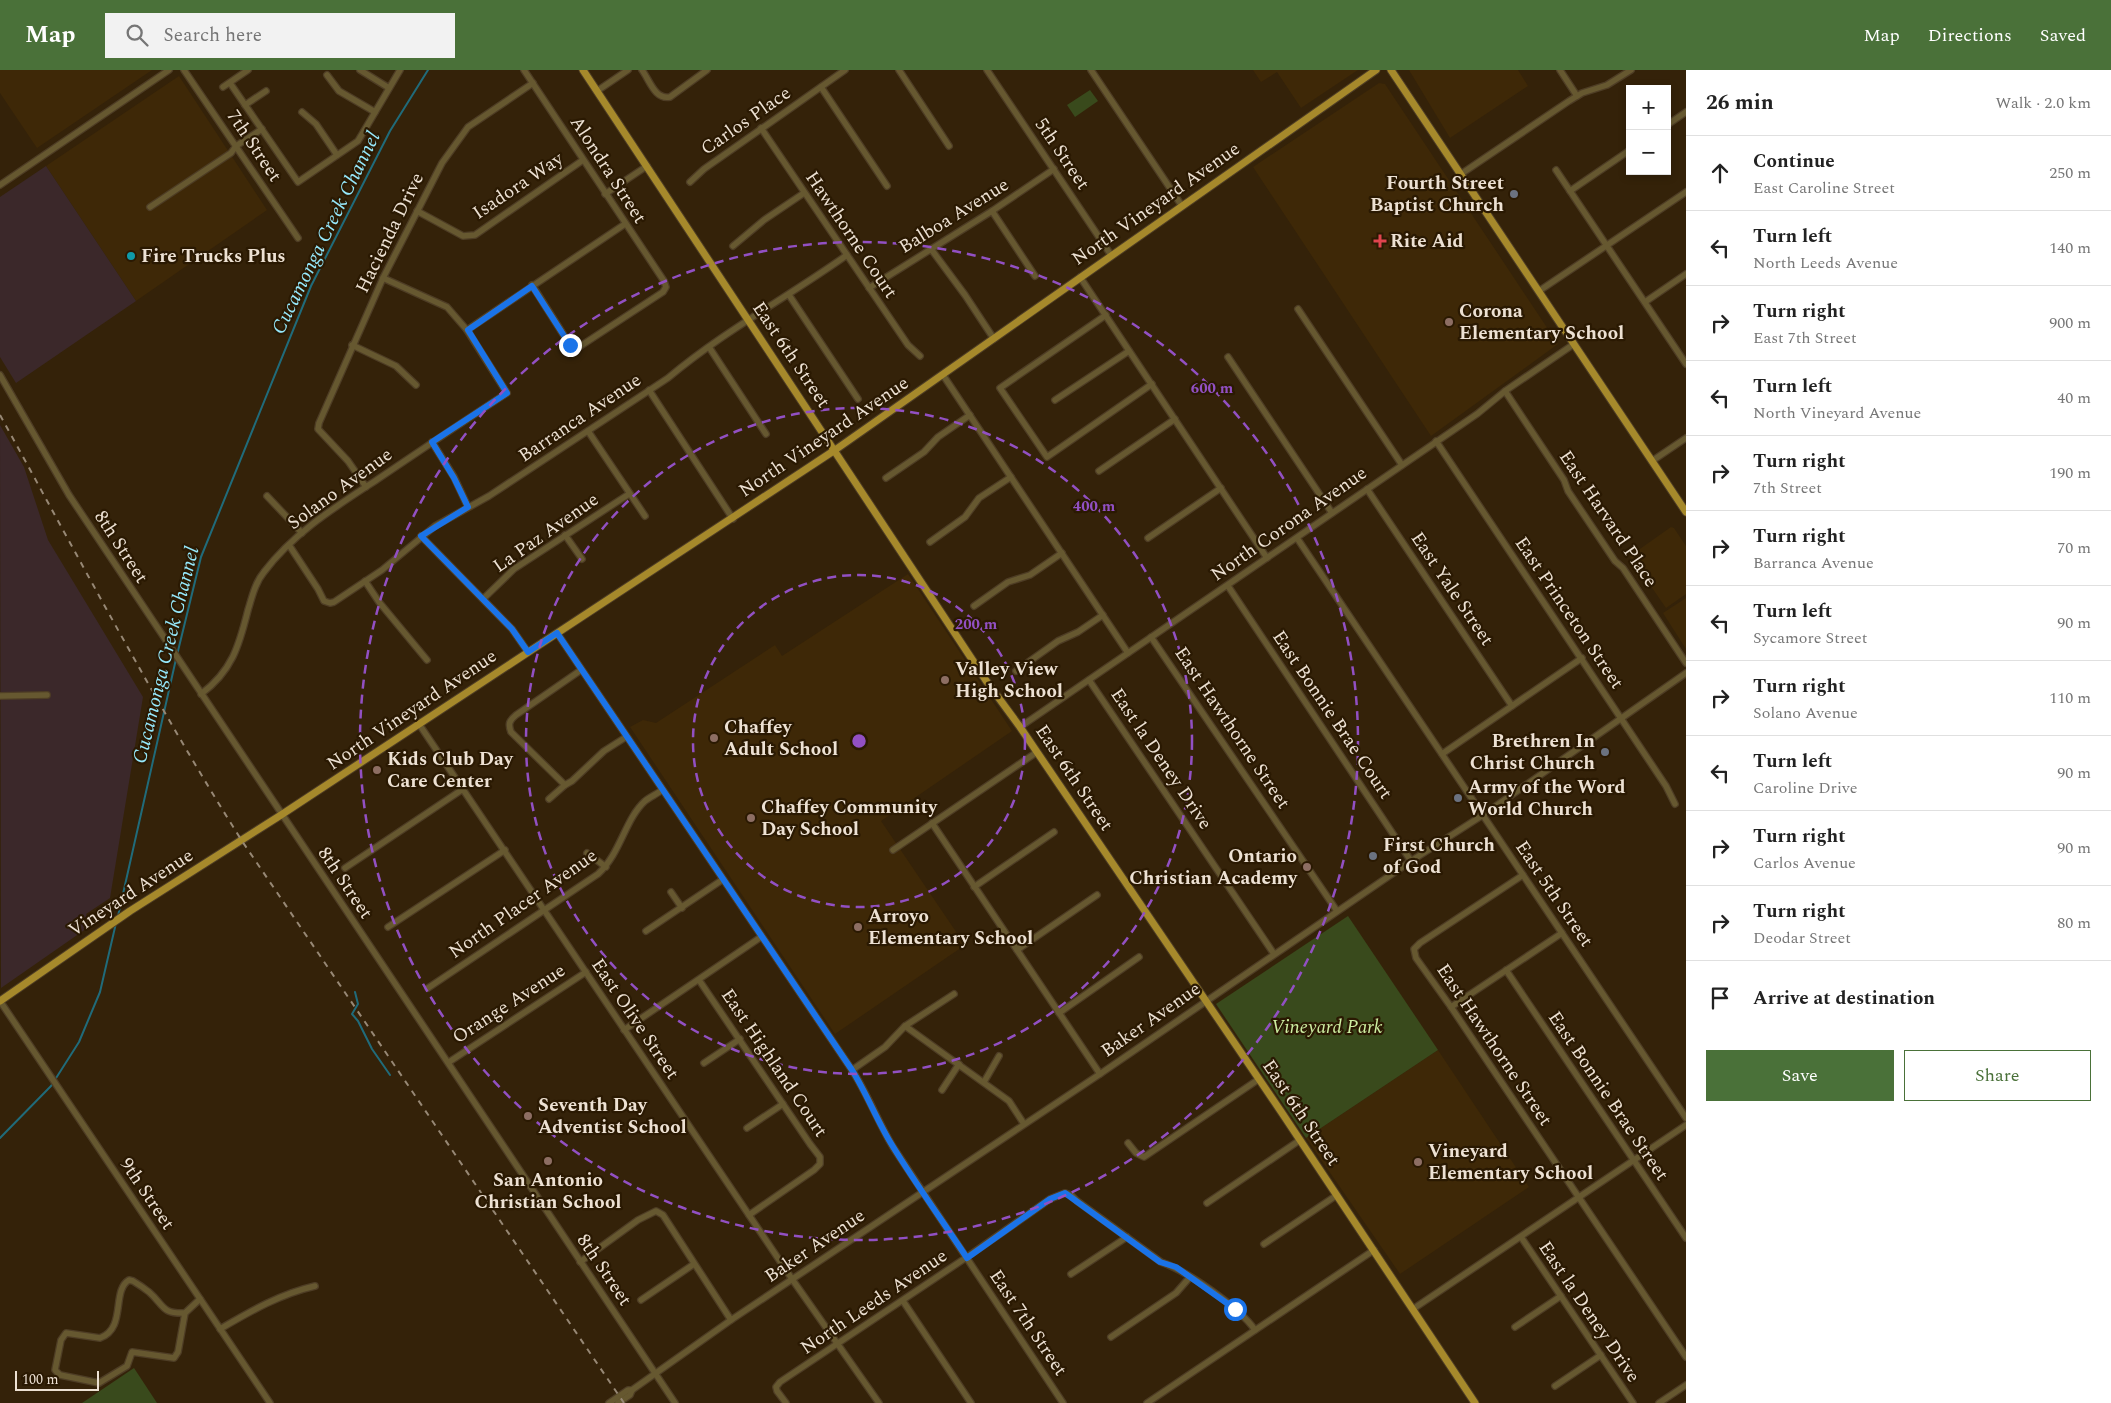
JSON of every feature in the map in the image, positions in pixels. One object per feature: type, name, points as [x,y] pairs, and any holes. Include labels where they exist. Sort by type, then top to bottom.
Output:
[{"type":"main road","name":"East 6th Street","points":[[583,70],[987,682],[1020,727],[1204,1001],[1337,1194],[1475,1403]]},
{"type":"main road","name":"North Vineyard Avenue","points":[[281,816],[835,450],[1376,70]]},
{"type":"main road","points":[[1391,70],[1686,512]]},
{"type":"main road","name":"Vineyard Avenue","points":[[0,1001],[130,911],[281,816]]},
{"type":"street","points":[[0,185],[168,70]]},
{"type":"street","name":"7th Street","points":[[184,70],[298,238]]},
{"type":"street","points":[[223,87],[248,70]]},
{"type":"street","points":[[360,70],[389,88]]},
{"type":"street","points":[[230,83],[298,182],[358,141],[400,70]]},
{"type":"street","name":"Alondra Street","points":[[524,70],[664,281],[666,287],[662,292],[579,347],[575,347],[570,345],[532,286]]},
{"type":"street","points":[[597,91],[628,70]]},
{"type":"street","points":[[642,70],[658,96],[664,98],[670,97],[707,70]]},
{"type":"street","name":"Carlos Place","points":[[690,182],[704,169],[845,70]]},
{"type":"street","points":[[899,70],[948,146]]},
{"type":"street","name":"5th Street","points":[[987,70],[1111,256]]},
{"type":"street","points":[[1091,70],[1182,206]]},
{"type":"street","points":[[1560,70],[1577,96]]},
{"type":"street","points":[[1462,174],[1577,96],[1608,85],[1631,70]]},
{"type":"street","points":[[327,75],[339,91],[375,112]]},
{"type":"street","name":"Hacienda Drive","points":[[366,487],[348,461],[318,429],[319,423],[383,278],[442,163],[468,127],[532,83]]},
{"type":"street","points":[[821,87],[887,186]]},
{"type":"street","points":[[245,105],[266,90]]},
{"type":"street","points":[[302,112],[316,124],[337,155]]},
{"type":"street","points":[[1671,122],[1686,112]]},
{"type":"street","points":[[150,207],[231,153],[236,146],[262,128]]},
{"type":"street","name":"Hawthorne Court","points":[[761,128],[908,346],[920,356]]},
{"type":"street","points":[[1570,191],[1626,153]]},
{"type":"street","name":"Isadora Way","points":[[417,211],[463,236],[475,235],[583,160]]},
{"type":"street","points":[[606,194],[647,166]]},
{"type":"street","name":"Balboa Avenue","points":[[869,288],[1054,168]]},
{"type":"street","points":[[1556,170],[1685,360]]},
{"type":"street","points":[[1539,291],[1686,192]]},
{"type":"street","points":[[733,246],[764,220],[804,193]]},
{"type":"street","points":[[992,210],[1035,276]]},
{"type":"street","points":[[383,278],[447,307],[468,330],[625,224]]},
{"type":"street","points":[[931,249],[994,339]]},
{"type":"street","name":"Barranca Avenue","points":[[289,545],[324,601],[330,604],[382,570],[421,536],[489,496],[588,431],[650,390],[708,347],[847,255]]},
{"type":"street","points":[[1644,302],[1686,274]]},
{"type":"street","points":[[1080,277],[1267,558]]},
{"type":"street","points":[[788,295],[858,399]]},
{"type":"street","points":[[1298,309],[1402,465]]},
{"type":"street","points":[[1106,316],[1000,388],[1046,457],[1152,384]]},
{"type":"street","name":"Solano Avenue","points":[[201,694],[221,676],[233,658],[240,643],[256,586],[262,574],[289,545],[334,507],[507,393],[468,330]]},
{"type":"street","name":"North Corona Avenue","points":[[1020,727],[1477,414],[1505,391],[1574,344]]},
{"type":"street","points":[[352,346],[396,366],[416,385]]},
{"type":"street","points":[[708,347],[766,434]]},
{"type":"street","points":[[1055,400],[1129,350]]},
{"type":"street","points":[[1228,357],[1332,513]]},
{"type":"street","name":"8th Street","points":[[0,375],[69,495],[281,816],[449,1062],[675,1403]]},
{"type":"street","points":[[943,375],[1128,653]]},
{"type":"street","points":[[650,390],[733,519]]},
{"type":"street","name":"East Harvard Place","points":[[1505,391],[1564,480],[1568,491],[1616,561],[1623,568],[1686,663]]},
{"type":"street","points":[[886,478],[924,452],[938,437],[970,415]]},
{"type":"street","points":[[1099,471],[1175,419]]},
{"type":"street","points":[[588,431],[644,516]]},
{"type":"street","points":[[1652,461],[1686,438]]},
{"type":"street","name":"East Princeton Street","points":[[1436,441],[1582,658],[1666,786],[1675,804]]},
{"type":"street","points":[[432,442],[454,478],[468,507]]},
{"type":"street","points":[[930,542],[965,518],[979,498],[1011,477]]},
{"type":"street","points":[[1148,538],[1221,488]]},
{"type":"street","name":"East Yale Street","points":[[1367,489],[1512,706]]},
{"type":"street","name":"La Paz Avenue","points":[[483,599],[514,569],[629,494]]},
{"type":"street","points":[[267,496],[302,533]]},
{"type":"street","points":[[565,535],[582,559]]},
{"type":"street","points":[[421,536],[512,629],[528,652]]},
{"type":"street","name":"East 5th Street","points":[[1297,538],[1686,1118]]},
{"type":"street","points":[[974,606],[1008,582],[1030,575],[1062,553]]},
{"type":"street","points":[[365,581],[378,602],[427,660]]},
{"type":"street","name":"East Bonnie Brae Court","points":[[1228,586],[1410,861]]},
{"type":"street","points":[[1016,671],[1058,642],[1078,632],[1103,615]]},
{"type":"street","name":"East 7th Street","points":[[557,633],[852,1070],[866,1092],[888,1139],[1063,1403]]},
{"type":"street","name":"East Hawthorne Street","points":[[1151,637],[1338,911]]},
{"type":"street","points":[[1442,754],[1582,658]]},
{"type":"street","points":[[564,785],[511,732],[508,726],[510,720],[516,715],[581,670]]},
{"type":"street","name":"Baker Avenue","points":[[609,1403],[656,1374],[731,1320],[1100,1074],[1204,1001],[1622,719],[1628,712],[1686,673]]},
{"type":"street","name":"East la Deney Drive","points":[[1089,680],[1274,954]]},
{"type":"street","points":[[0,696],[47,695]]},
{"type":"street","name":"East Olive Street","points":[[419,724],[792,1279],[879,1403]]},
{"type":"street","points":[[549,798],[564,785],[572,781],[604,751],[626,737]]},
{"type":"street","points":[[893,850],[1037,752]]},
{"type":"street","points":[[345,868],[463,789]]},
{"type":"street","name":"North Placer Avenue","points":[[428,988],[545,911],[606,867],[613,859],[632,820],[644,802],[662,790]]},
{"type":"street","points":[[932,823],[1100,1074]]},
{"type":"street","points":[[974,887],[1054,832]]},
{"type":"street","points":[[388,927],[505,850]]},
{"type":"street","points":[[587,853],[606,867]]},
{"type":"street","name":"East Hawthorne Street","points":[[1523,875],[1420,943],[1414,949],[1416,958],[1452,1007],[1686,1357]]},
{"type":"street","points":[[646,931],[722,880]]},
{"type":"street","points":[[671,892],[682,908]]},
{"type":"street","points":[[1017,950],[1096,895]]},
{"type":"street","points":[[1452,1007],[1562,933]]},
{"type":"street","points":[[624,1030],[761,936]]},
{"type":"street","points":[[1059,1013],[1139,957]]},
{"type":"street","name":"East Bonnie Brae Street","points":[[1506,970],[1686,1238]]},
{"type":"street","name":"Orange Avenue","points":[[449,1062],[586,972]]},
{"type":"street","name":"East Highland Court","points":[[699,980],[820,1157],[820,1164],[749,1215]]},
{"type":"street","points":[[852,1070],[885,1047],[905,1026],[954,994]]},
{"type":"street","name":"9th Street","points":[[0,1001],[270,1403]]},
{"type":"street","points":[[905,1026],[1009,1102],[1024,1124]]},
{"type":"street","points":[[704,1063],[740,1039]]},
{"type":"street","points":[[984,1082],[999,1056]]},
{"type":"street","points":[[942,1090],[959,1064]]},
{"type":"street","points":[[1128,1144],[1136,1153],[1144,1157],[1259,1079]]},
{"type":"street","points":[[748,1128],[783,1104]]},
{"type":"street","points":[[1413,1309],[1686,1125]]},
{"type":"street","points":[[1207,1203],[1300,1140]]},
{"type":"street","name":"North Leeds Avenue","points":[[786,1403],[777,1391],[776,1386],[967,1258],[1050,1199],[1065,1193],[1127,1237]]},
{"type":"street","points":[[1264,1244],[1337,1194]]},
{"type":"street","points":[[580,1262],[638,1220],[656,1211],[663,1215],[731,1320]]},
{"type":"street","points":[[1071,1274],[1127,1237],[1160,1262],[1176,1267],[1247,1318],[1255,1330]]},
{"type":"street","name":"East la Deney Drive","points":[[1521,1237],[1633,1403]]},
{"type":"street","points":[[1147,1403],[1374,1250]]},
{"type":"street","points":[[641,1300],[694,1264]]},
{"type":"street","points":[[1111,1338],[1176,1293],[1190,1277]]},
{"type":"street","points":[[185,1313],[169,1312],[153,1299],[151,1294],[129,1280],[123,1286],[118,1310],[110,1332],[100,1338],[66,1333],[61,1340],[55,1370],[60,1375],[99,1383],[128,1366],[132,1352],[174,1358],[178,1352],[185,1313],[200,1299]]},
{"type":"street","points":[[220,1329],[268,1302],[298,1290],[315,1286]]},
{"type":"street","points":[[1515,1327],[1561,1296]]},
{"type":"street","points":[[903,1301],[971,1403]]},
{"type":"street","points":[[1554,1386],[1600,1355]]},
{"type":"street","points":[[1659,1403],[1686,1385]]},
{"type":"street","name":"Baker Avenue","points":[[618,1403],[630,1395],[632,1390]]},
{"type":"shaded area","points":[[0,70],[152,70],[37,148],[0,93]]},
{"type":"shaded area","points":[[1253,70],[1358,70],[1301,108],[1277,72],[1261,82]]},
{"type":"shaded area","points":[[1409,70],[1518,70],[1528,86],[1450,138]]},
{"type":"shaded area","points":[[179,76],[267,210],[136,301],[46,166]]},
{"type":"shaded area","points":[[1379,83],[1385,84],[1558,344],[1431,436],[1253,167]]},
{"type":"shaded area","points":[[46,166],[136,301],[16,383],[0,357],[0,197]]},
{"type":"shaded area","points":[[0,425],[24,467],[48,540],[143,697],[110,898],[86,914],[93,924],[1,988]]},
{"type":"shaded area","points":[[1671,527],[1674,528],[1686,546],[1686,594],[1666,608],[1630,556]]},
{"type":"shaded area","name":"Valley View High School","points":[[908,574],[1012,731],[881,821],[965,945],[835,1034],[630,727],[643,720],[656,723],[775,645],[782,656]]},
{"type":"shaded area","points":[[1686,598],[1686,649],[1663,613]]},
{"type":"shaded area","name":"Vineyard Elementary School","points":[[1438,1050],[1529,1187],[1400,1274],[1306,1138]]},
{"type":"green space","points":[[1090,90],[1098,101],[1075,117],[1067,105]]},
{"type":"green space","name":"Vineyard Park","points":[[1348,916],[1438,1050],[1306,1138],[1216,1004]]},
{"type":"green space","points":[[134,1368],[157,1403],[82,1403]]},
{"type":"waterway","name":"Cucamonga Creek Channel","points":[[177,655],[201,557],[311,286],[390,131],[428,70]]},
{"type":"waterway","name":"Cucamonga Creek Channel","points":[[118,916],[176,659]]},
{"type":"waterway","name":"Cucamonga Creek Channel","points":[[0,1138],[51,1086],[79,1042],[100,992],[116,923]]},
{"type":"waterway","points":[[355,992],[358,1004],[352,1014],[358,1021],[372,1049],[390,1075]]},
{"type":"railway","points":[[0,415],[148,683],[242,841],[624,1403]]},
{"type":"place","name":"Fourth Street Baptist Church","points":[[1514,194]]},
{"type":"place","name":"Rite Aid","points":[[1380,241]]},
{"type":"place","name":"Fire Trucks Plus","points":[[131,256]]},
{"type":"place","name":"Corona Elementary School","points":[[1449,322]]},
{"type":"place","name":"Valley View High School","points":[[945,680]]},
{"type":"place","name":"Chaffey Adult School","points":[[714,738]]},
{"type":"place","name":"Brethren In Christ Church","points":[[1605,752]]},
{"type":"place","name":"Kids Club Day Care Center","points":[[377,770]]},
{"type":"place","name":"Army of the Word World Church","points":[[1458,798]]},
{"type":"place","name":"Chaffey Community Day School","points":[[751,818]]},
{"type":"place","name":"First Church of God","points":[[1373,856]]},
{"type":"place","name":"Ontario Christian Academy","points":[[1307,867]]},
{"type":"place","name":"Arroyo Elementary School","points":[[858,927]]},
{"type":"place","name":"Seventh Day Adventist School","points":[[528,1116]]},
{"type":"place","name":"San Antonio Christian School","points":[[548,1161]]},
{"type":"place","name":"Vineyard Elementary School","points":[[1418,1162]]},
{"type":"route","points":[[570,345],[566,336],[532,286],[468,330],[507,393],[432,442],[454,478],[468,507],[421,536],[512,629],[528,652],[557,633],[852,1070],[866,1092],[880,1124],[893,1147],[967,1258],[1050,1199],[1065,1193],[1071,1195],[1076,1201],[1160,1262],[1176,1267],[1235,1309]]}]
